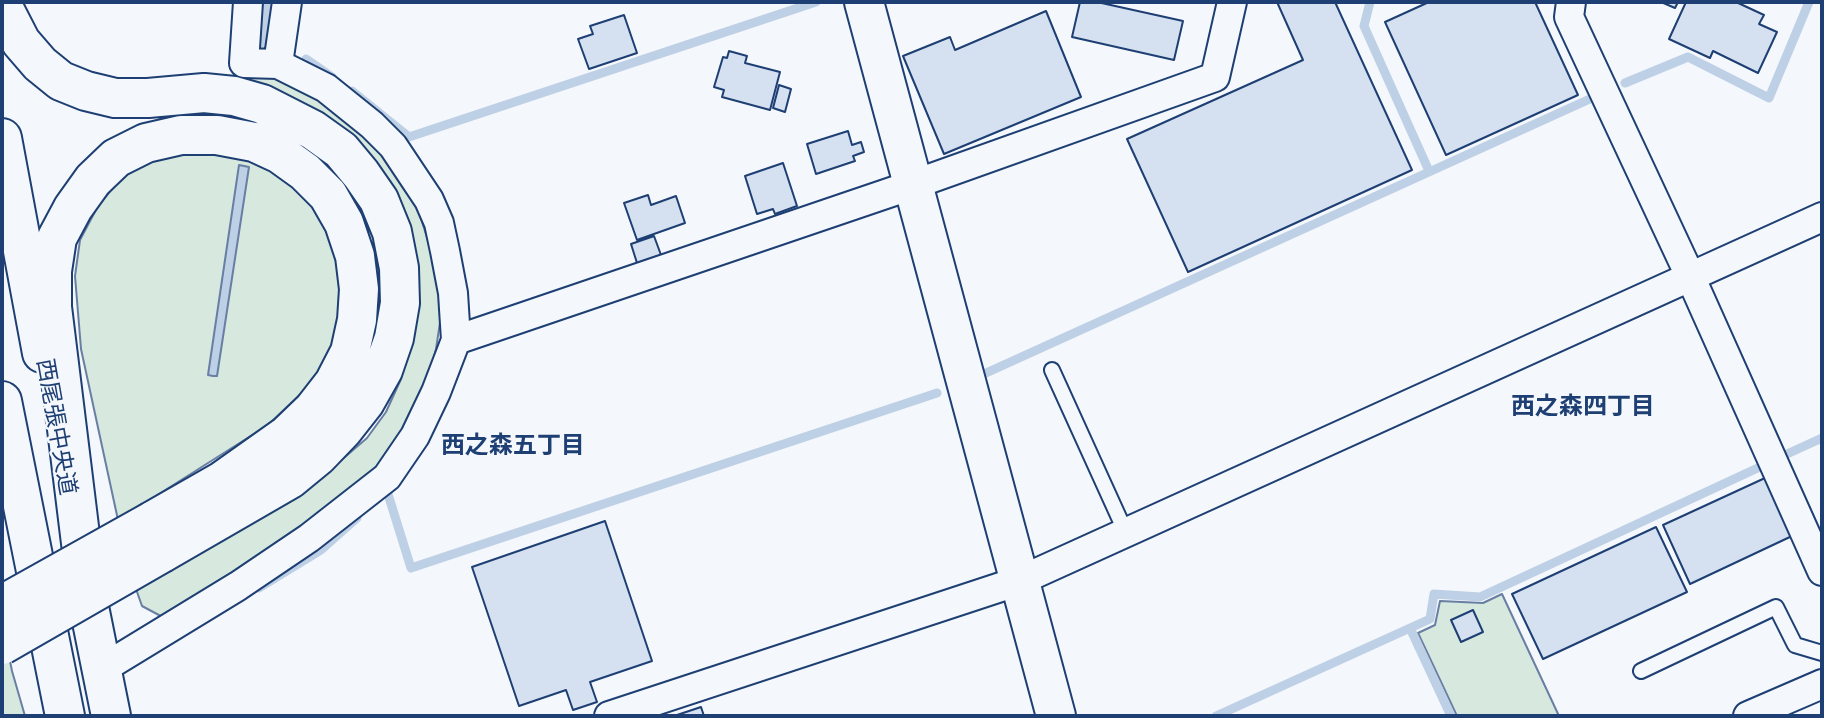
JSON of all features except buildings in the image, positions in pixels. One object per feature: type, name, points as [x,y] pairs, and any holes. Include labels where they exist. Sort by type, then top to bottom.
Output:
[{"type":"main road","points":[[864,2],[1056,716]]},
{"type":"main road","points":[[2,5],[21,42],[40,64],[61,81],[86,92],[148,98],[204,93],[234,96],[262,104],[313,130],[341,150],[379,200],[392,232],[399,268],[400,303],[394,338],[383,370],[365,402],[318,456],[290,479],[2,605]]},
{"type":"main road","points":[[2,645],[157,537],[233,474],[287,435],[313,410],[334,383],[350,352],[357,320],[359,289],[355,256],[344,223],[328,195],[305,172],[281,154],[254,142],[217,135],[181,135],[146,143],[116,158],[93,180],[73,208],[57,238],[52,271],[52,307],[89,613]]},
{"type":"main road","name":"西尾張中央道","points":[[2,138],[89,613],[111,716]]},
{"type":"main road","name":"西尾張中央道","points":[[2,401],[65,716]]},
{"type":"street","points":[[102,669],[248,580],[319,531],[387,477],[415,436],[456,340],[453,293],[439,223],[411,170],[393,146],[351,106],[326,88],[278,64],[244,63],[248,2]]},
{"type":"street","points":[[278,64],[287,2]]},
{"type":"street","points":[[456,340],[915,184],[1215,77],[1231,2]]},
{"type":"street","points":[[1571,2],[1569,17],[1690,276],[1822,571]]},
{"type":"street","points":[[609,716],[1019,581],[1822,217]]},
{"type":"street","points":[[1748,716],[1822,684]]},
{"type":"lane","points":[[1052,370],[1126,533]]},
{"type":"lane","points":[[1641,671],[1776,607],[1795,645],[1822,653]]},
{"type":"shaded area","points":[[273,75],[322,98],[359,129],[388,160],[415,199],[438,273],[441,316],[436,349],[426,388],[410,427],[356,496],[170,621],[142,606],[136,589],[323,476],[367,438],[386,412],[401,379],[412,338],[390,196],[208,77]]},
{"type":"shaded area","points":[[188,150],[252,158],[282,175],[313,208],[329,234],[341,262],[341,322],[331,350],[310,385],[268,425],[118,520],[81,349],[75,276],[80,240],[98,206],[121,178],[157,158]]},
{"type":"shaded area","points":[[1502,594],[1559,716],[1457,716],[1418,633],[1435,625],[1440,601],[1483,603]]},
{"type":"shaded area","points":[[2,621],[12,671],[25,716],[2,716]]},
{"type":"water","points":[[239,165],[249,167],[217,376],[213,376],[208,375]]},
{"type":"waterway","points":[[264,44],[267,2]]},
{"type":"waterway","points":[[352,91],[409,137],[816,2]]},
{"type":"waterway","points":[[1370,2],[1364,26],[1429,171]]},
{"type":"waterway","points":[[1625,83],[1688,57],[1769,98],[1809,2]]},
{"type":"waterway","points":[[306,59],[332,77]]},
{"type":"waterway","points":[[986,373],[1592,98]]},
{"type":"waterway","points":[[383,494],[387,491],[411,568],[937,393]]},
{"type":"waterway","points":[[1787,454],[1822,438]]},
{"type":"waterway","points":[[1216,716],[1430,619],[1434,594],[1480,597],[1762,466]]},
{"type":"waterway","points":[[259,588],[321,550],[357,518]]},
{"type":"waterway","points":[[1410,628],[1451,716]]},
{"type":"district","name":"西之森四丁目","points":[[1583,407]]},
{"type":"district","name":"西之森五丁目","points":[[513,446]]}]
